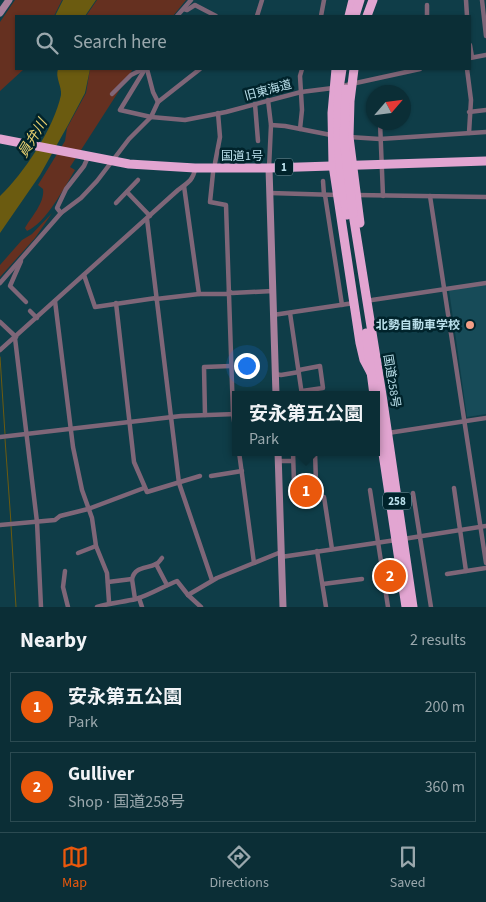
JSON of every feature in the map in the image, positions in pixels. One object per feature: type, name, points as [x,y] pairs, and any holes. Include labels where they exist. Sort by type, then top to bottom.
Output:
[{"type":"highway","points":[[349,15],[353,0]]},
{"type":"highway","points":[[355,15],[360,0]]},
{"type":"highway","points":[[361,15],[366,0]]},
{"type":"highway","points":[[367,15],[373,0]]},
{"type":"highway","points":[[336,70],[331,134],[333,165],[364,360],[372,375]]},
{"type":"highway","name":"国道258号","points":[[342,70],[337,122],[340,175],[350,214],[377,391]]},
{"type":"highway","name":"国道258号","points":[[348,70],[343,122],[350,214],[372,375],[377,391]]},
{"type":"highway","points":[[354,70],[349,137],[383,375],[379,391]]},
{"type":"highway","name":"国道1号","points":[[0,140],[112,162],[195,168],[269,168],[486,161]]},
{"type":"highway","name":"国道258号","points":[[380,421],[399,539],[413,607]]},
{"type":"highway","name":"国道258号","points":[[399,539],[406,607]]},
{"type":"street","points":[[0,13],[9,0]]},
{"type":"street","points":[[178,15],[191,0]]},
{"type":"street","points":[[257,15],[262,0]]},
{"type":"street","points":[[321,15],[324,0]]},
{"type":"street","points":[[466,0],[467,15]]},
{"type":"street","points":[[482,0],[486,36]]},
{"type":"street","points":[[184,9],[187,10],[195,5],[214,15]]},
{"type":"street","points":[[427,5],[427,15]]},
{"type":"street","points":[[471,57],[486,55]]},
{"type":"street","points":[[112,94],[131,75],[143,70]]},
{"type":"street","name":"旧東海道","points":[[144,70],[120,110],[151,117],[186,120],[218,114],[301,92],[334,88],[415,70]]},
{"type":"street","points":[[145,70],[158,102]]},
{"type":"street","points":[[190,70],[194,73]]},
{"type":"street","points":[[0,283],[61,213],[81,198],[129,139],[151,117],[158,102],[198,70]]},
{"type":"street","points":[[300,129],[300,76],[302,70]]},
{"type":"street","points":[[467,70],[471,100],[469,133]]},
{"type":"street","points":[[268,100],[271,126],[269,168],[276,391]]},
{"type":"street","points":[[255,104],[258,141]]},
{"type":"street","points":[[470,112],[486,110]]},
{"type":"street","points":[[215,163],[220,137],[218,114]]},
{"type":"street","points":[[271,126],[285,126],[331,134]]},
{"type":"street","points":[[380,130],[383,196]]},
{"type":"street","points":[[349,137],[380,139],[486,132]]},
{"type":"street","points":[[61,213],[57,208],[66,189],[84,166],[85,156]]},
{"type":"street","points":[[0,350],[193,179],[195,168]]},
{"type":"street","points":[[213,173],[210,202],[226,205],[233,391]]},
{"type":"street","points":[[116,203],[138,180]]},
{"type":"street","points":[[323,181],[342,305]]},
{"type":"street","points":[[184,186],[199,294]]},
{"type":"street","points":[[127,192],[149,218],[156,299],[178,483],[212,580]]},
{"type":"street","points":[[270,193],[338,194]]},
{"type":"street","points":[[356,195],[486,197]]},
{"type":"street","points":[[430,196],[483,527],[486,563]]},
{"type":"street","points":[[22,257],[10,286],[26,302]]},
{"type":"street","points":[[0,288],[10,270]]},
{"type":"street","points":[[84,275],[95,307],[199,294],[273,292]]},
{"type":"street","points":[[372,300],[486,283]]},
{"type":"street","points":[[55,301],[76,465],[88,510],[92,518],[96,546],[105,567],[109,602]]},
{"type":"street","points":[[273,315],[354,303]]},
{"type":"street","points":[[116,304],[134,462],[144,488],[147,492],[200,476]]},
{"type":"street","points":[[30,310],[37,318]]},
{"type":"street","points":[[290,313],[302,391]]},
{"type":"street","points":[[0,322],[15,338],[37,522],[41,607]]},
{"type":"street","points":[[206,415],[204,367],[231,366]]},
{"type":"street","points":[[275,374],[281,375],[320,366],[323,388],[310,391]]},
{"type":"street","points":[[0,437],[130,422],[232,414]]},
{"type":"street","points":[[381,434],[486,418]]},
{"type":"street","points":[[240,456],[254,563]]},
{"type":"street","points":[[278,456],[283,607]]},
{"type":"street","points":[[293,456],[294,484],[316,482],[315,456]]},
{"type":"street","points":[[279,461],[293,461]]},
{"type":"street","points":[[211,476],[242,471]]},
{"type":"street","points":[[0,526],[55,520],[60,516],[88,510],[144,488]]},
{"type":"street","points":[[454,488],[466,571]]},
{"type":"street","points":[[370,490],[388,607]]},
{"type":"street","points":[[413,493],[431,607]]},
{"type":"street","points":[[324,497],[332,549]]},
{"type":"street","points":[[188,595],[212,580],[281,554],[317,552],[483,527]]},
{"type":"street","points":[[78,553],[96,546]]},
{"type":"street","points":[[317,552],[326,607]]},
{"type":"street","points":[[142,607],[137,598],[132,576],[139,569],[156,564],[162,558]]},
{"type":"street","points":[[156,564],[167,585]]},
{"type":"street","points":[[447,574],[486,568]]},
{"type":"street","points":[[65,571],[63,587],[68,607]]},
{"type":"street","points":[[108,582],[132,579]]},
{"type":"street","points":[[322,584],[362,579]]},
{"type":"street","points":[[97,607],[109,602],[120,605],[177,581],[201,607]]},
{"type":"shaded area","points":[[15,0],[62,0],[54,15],[15,15],[15,70],[23,70],[0,91],[0,22]]},
{"type":"shaded area","points":[[63,0],[96,0],[86,15],[56,15]]},
{"type":"shaded area","points":[[97,0],[186,0],[174,15],[87,15]]},
{"type":"shaded area","points":[[58,70],[90,70],[85,93],[68,125],[40,175],[0,233],[0,196],[28,163],[52,121],[61,95],[57,76]]},
{"type":"shaded area","points":[[90,70],[132,70],[70,167],[75,170],[60,195],[41,221],[27,231],[25,228],[42,199],[43,189],[38,185],[65,141],[67,128],[86,93]]},
{"type":"shaded area","points":[[52,213],[35,238],[0,277],[0,265],[22,240],[32,234]]},
{"type":"shaded area","name":"北勢自動車学校","points":[[486,285],[486,414],[467,417],[449,290]]},
{"type":"waterway","points":[[0,357],[5,434]]},
{"type":"waterway","points":[[5,439],[11,523]]},
{"type":"waterway","points":[[11,526],[16,607]]},
{"type":"place","name":"北勢自動車学校","points":[[470,325]]},
{"type":"place","name":"安永第五公園","points":[[306,491]]},
{"type":"place","name":"Gulliver","points":[[390,576]]},
{"type":"water label","name":"員弁川","points":[[32,138]]}]
